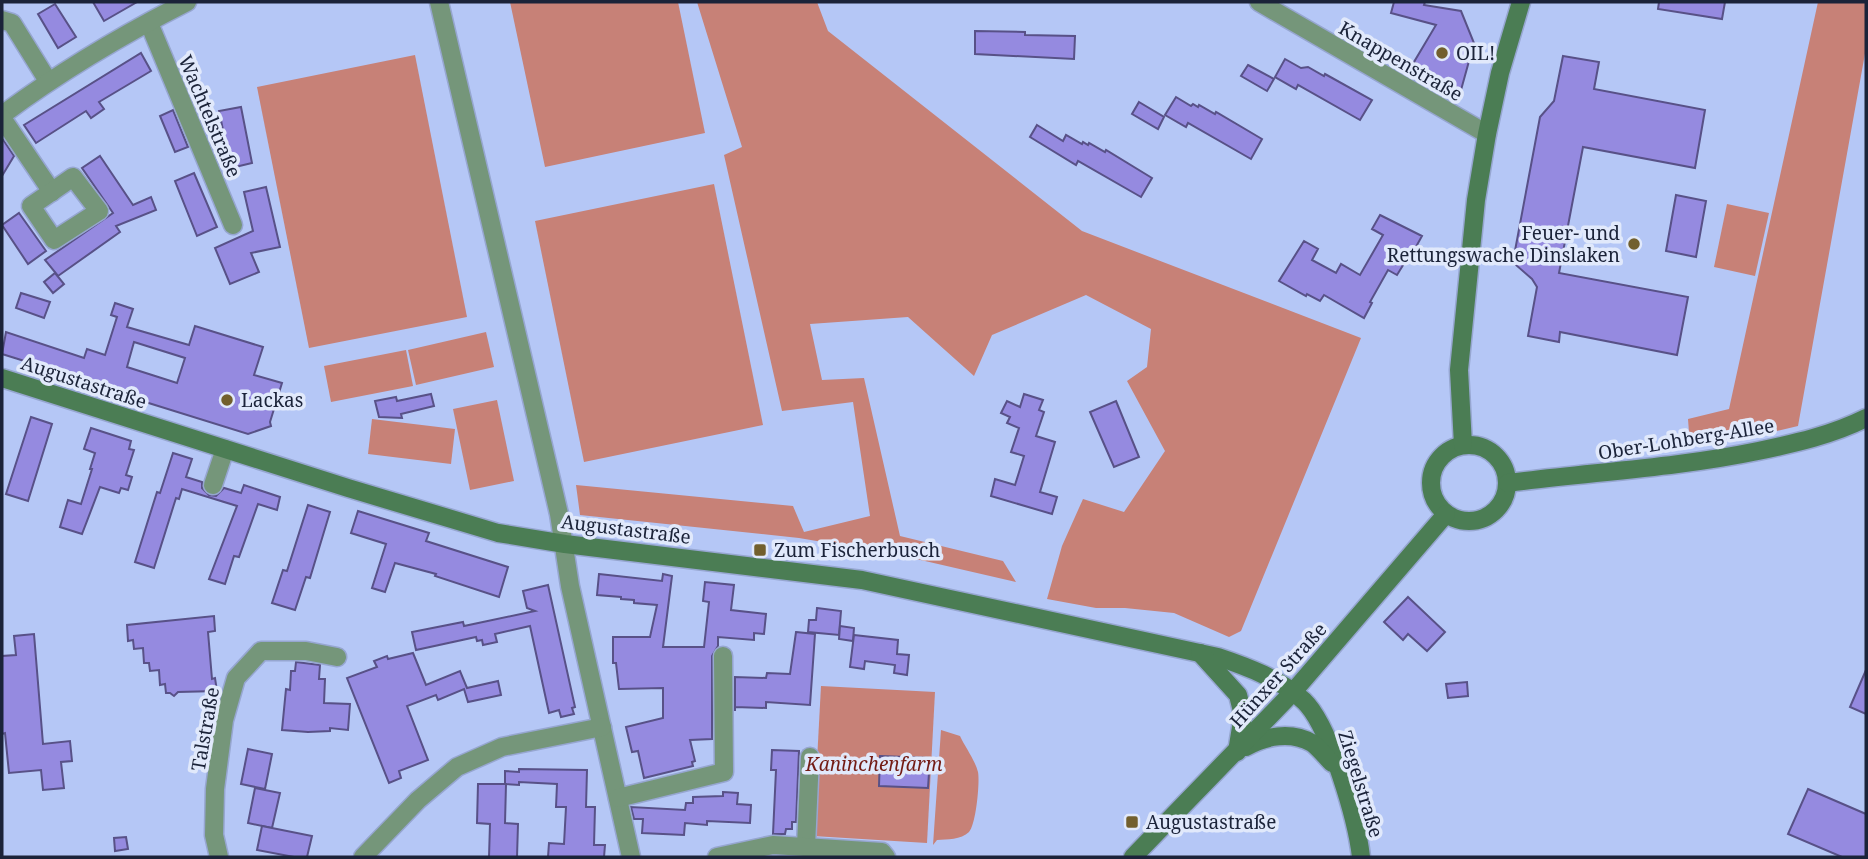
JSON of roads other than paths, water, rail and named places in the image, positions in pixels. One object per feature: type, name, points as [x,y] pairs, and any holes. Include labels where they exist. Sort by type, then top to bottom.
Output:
[{"type":"main road","points":[[1463,445],[1459,370],[1476,200],[1500,72],[1521,2]]},
{"type":"main road","name":"Augustastraße","points":[[2,378],[498,533],[565,544],[862,580],[1200,653],[1244,666],[1293,692]]},
{"type":"main road","name":"Ober-Lohberg-Allee","points":[[1508,483],[1749,453],[1840,431],[1866,418]]},
{"type":"main road","points":[[1463,445],[1483,447],[1493,453],[1506,471],[1508,483],[1506,495],[1492,514],[1481,520],[1457,520],[1437,505],[1430,481],[1433,468],[1440,458],[1449,450],[1463,445]]},
{"type":"main road","name":"Hünxer Straße","points":[[1133,857],[1293,692],[1446,514]]},
{"type":"main road","points":[[1200,653],[1238,695],[1243,715],[1237,751]]},
{"type":"main road","name":"Ziegelstraße","points":[[1293,692],[1318,718],[1352,814],[1361,857]]},
{"type":"main road","points":[[1237,751],[1259,739],[1296,737],[1312,743],[1337,768]]},
{"type":"street","points":[[51,192],[2,117],[48,81],[149,23],[163,7],[187,2]]},
{"type":"street","points":[[439,2],[565,544],[570,586],[631,857]]},
{"type":"street","name":"Knappenstraße","points":[[1259,2],[1487,134]]},
{"type":"street","points":[[2,20],[12,23],[48,81]]},
{"type":"street","name":"Wachtelstraße","points":[[149,23],[233,225]]},
{"type":"street","points":[[213,485],[225,449]]},
{"type":"street","name":"Talstraße","points":[[219,857],[214,835],[215,789],[224,720],[236,678],[261,651],[306,651],[337,657]]},
{"type":"street","points":[[618,798],[724,772],[723,656]]},
{"type":"street","points":[[363,857],[418,800],[457,767],[502,747],[603,727]]},
{"type":"street","points":[[806,846],[810,757]]},
{"type":"street","points":[[717,857],[773,845],[883,852],[887,857]]},
{"type":"place","name":"OIL!","points":[[1442,53]]},
{"type":"place","name":"Feuer- und Rettungswache Dinslaken","points":[[1634,244]]},
{"type":"place","name":"Lackas","points":[[227,400]]},
{"type":"place","name":"Zum Fischerbusch","points":[[760,550]]},
{"type":"place","name":"Augustastraße","points":[[1132,822]]},
{"type":"park label","name":"Kaninchenfarm","points":[[874,764]]}]
